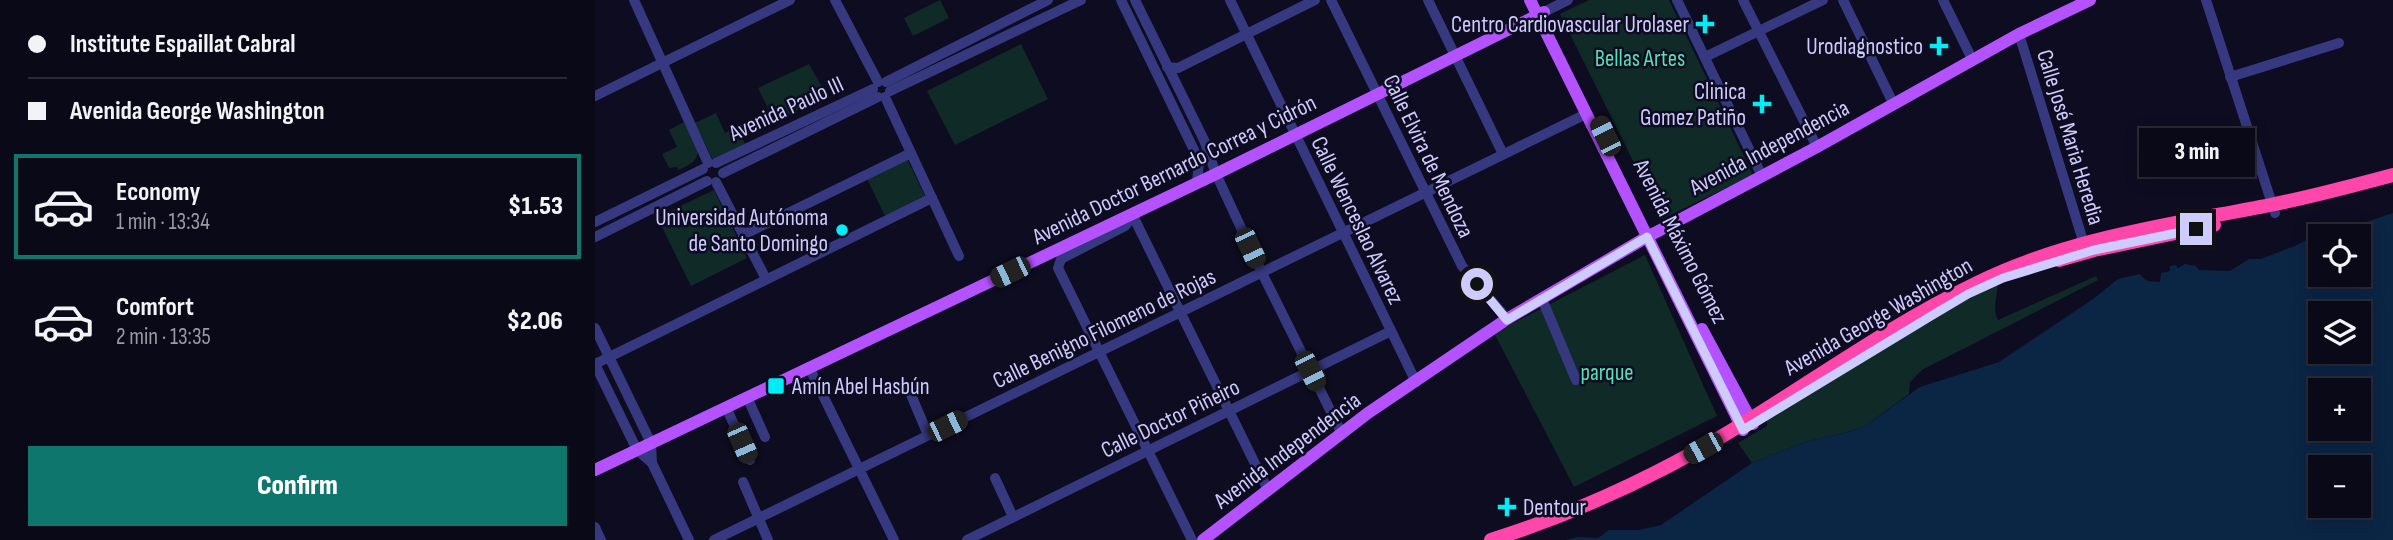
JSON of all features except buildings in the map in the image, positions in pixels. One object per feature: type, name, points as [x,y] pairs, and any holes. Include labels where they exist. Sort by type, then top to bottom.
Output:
[{"type":"highway","name":"Avenida George Washington","points":[[2274,209],[2393,175]]},
{"type":"highway","name":"Avenida George Washington","points":[[1512,540],[1607,506],[1664,478],[1930,307],[1977,282],[2085,247],[2393,186]]},
{"type":"highway","name":"Avenida George Washington","points":[[1491,540],[1573,512],[1620,492],[1747,425]]},
{"type":"main road","name":"Avenida Máximo Gómez","points":[[1530,0],[1540,9],[1650,235]]},
{"type":"main road","name":"Avenida Independencia","points":[[1203,540],[1368,413],[1507,320],[1650,235],[1817,147],[1972,59],[2090,0]]},
{"type":"main road","name":"Avenida Doctor Bernardo Correa y Cidrón","points":[[595,470],[1216,174],[1455,55],[1540,9]]},
{"type":"main road","name":"Avenida Máximo Gómez","points":[[1540,9],[1586,114],[1747,425]]},
{"type":"street","points":[[633,0],[709,165],[704,177],[715,178]]},
{"type":"street","points":[[595,96],[790,0]]},
{"type":"street","points":[[835,0],[882,90],[959,257]]},
{"type":"street","name":"Avenida Paulo III","points":[[595,237],[715,178],[882,90],[993,27],[1048,0]]},
{"type":"street","name":"Avenida Paulo III","points":[[595,222],[709,165],[999,39],[1081,0]]},
{"type":"street","points":[[1121,0],[1194,150],[1199,163],[1198,182]]},
{"type":"street","points":[[1135,0],[1205,140],[1216,174],[1262,273],[1342,434]]},
{"type":"street","name":"Calle Wenceslao Alvarez","points":[[1230,0],[1416,382]]},
{"type":"street","points":[[1167,67],[1178,68],[1315,0]]},
{"type":"street","name":"Calle Elvira de Mendoza","points":[[1331,0],[1462,266],[1507,320]]},
{"type":"street","points":[[1428,0],[1503,155]]},
{"type":"street","points":[[1540,9],[1567,0]]},
{"type":"street","points":[[1677,0],[1762,176]]},
{"type":"street","points":[[1743,0],[1817,147]]},
{"type":"street","points":[[1705,58],[1823,0]]},
{"type":"street","points":[[1843,0],[1893,103]]},
{"type":"street","points":[[1943,0],[1972,59]]},
{"type":"street","points":[[2206,0],[2274,209]]},
{"type":"street","points":[[1004,22],[1010,34]]},
{"type":"street","points":[[993,27],[999,39]]},
{"type":"street","name":"Calle José Maria Heredia","points":[[2019,34],[2085,247]]},
{"type":"street","points":[[2230,77],[2339,43]]},
{"type":"street","name":"Calle Benigno Filomeno de Rojas","points":[[714,540],[1586,114]]},
{"type":"street","points":[[743,236],[911,153]]},
{"type":"street","points":[[709,165],[722,167],[715,178]]},
{"type":"street","points":[[715,178],[766,279]]},
{"type":"street","points":[[652,463],[637,450],[595,364],[932,198]]},
{"type":"street","points":[[1131,214],[1125,226],[1061,260],[1058,268],[1192,540]]},
{"type":"street","points":[[1131,214],[1268,490]]},
{"type":"street","points":[[1542,299],[1576,380]]},
{"type":"street","points":[[595,328],[651,443],[652,463],[689,540]]},
{"type":"street","name":"Calle Doctor Piñeiro","points":[[967,540],[1391,331]]},
{"type":"street","points":[[809,367],[894,540]]},
{"type":"street","points":[[909,390],[928,435]]},
{"type":"street","points":[[747,397],[765,437]]},
{"type":"street","points":[[726,407],[750,460]]},
{"type":"street","points":[[995,478],[1013,517]]},
{"type":"street","points":[[743,482],[768,540]]},
{"type":"street","points":[[595,527],[601,540]]},
{"type":"green space","points":[[940,0],[949,18],[913,36],[904,18]]},
{"type":"green space","name":"Bellas Artes","points":[[1589,0],[1669,0],[1753,175],[1662,219],[1560,14]]},
{"type":"green space","points":[[1021,44],[1048,99],[955,145],[927,91]]},
{"type":"green space","points":[[809,64],[827,96],[759,129],[757,126],[762,123],[760,117],[770,112],[758,88]]},
{"type":"green space","points":[[716,113],[725,133],[737,127],[745,144],[713,160],[695,123]]},
{"type":"green space","points":[[684,122],[698,151],[697,155],[694,161],[685,167],[678,170],[677,167],[669,168],[662,154],[677,147],[669,130]]},
{"type":"green space","points":[[907,159],[926,198],[886,218],[867,179]]},
{"type":"green space","points":[[714,190],[747,258],[691,286],[657,217]]},
{"type":"green space","name":"parque","points":[[1645,255],[1717,416],[1574,487],[1494,333]]},
{"type":"green space","points":[[2096,276],[2098,280],[1922,370],[1910,382],[1909,394],[1865,426],[1805,442],[1752,463],[1738,443],[1767,426],[1767,418],[1941,312],[1997,282],[1995,310],[1998,320]]},
{"type":"water","points":[[2393,213],[2393,540],[1566,540],[1577,537],[1598,538],[1609,530],[1638,530],[1661,525],[1752,463],[1805,442],[1865,426],[1920,387],[1999,362],[2093,299],[2118,279],[2140,274],[2147,280],[2160,282],[2161,273],[2170,271],[2170,266],[2176,265],[2178,268],[2185,264],[2196,266],[2199,270],[2230,271],[2249,259],[2261,259],[2308,239],[2308,287],[2371,287],[2371,224],[2360,224]]},
{"type":"place","name":"Centro Cardiovascular Urolaser","points":[[1705,24]]},
{"type":"place","name":"Urodiagnostico","points":[[1939,46]]},
{"type":"place","name":"Clinica Gomez Patiño","points":[[1762,104]]},
{"type":"place","name":"Universidad Autónoma de Santo Domingo","points":[[842,230]]},
{"type":"place","name":"Amín Abel Hasbún","points":[[776,386]]},
{"type":"place","name":"Dentour","points":[[1507,507]]},
{"type":"route","points":[[1477,284],[1507,320],[1647,237],[1743,430],[1968,294],[2003,278],[2094,250],[2196,229]]}]
